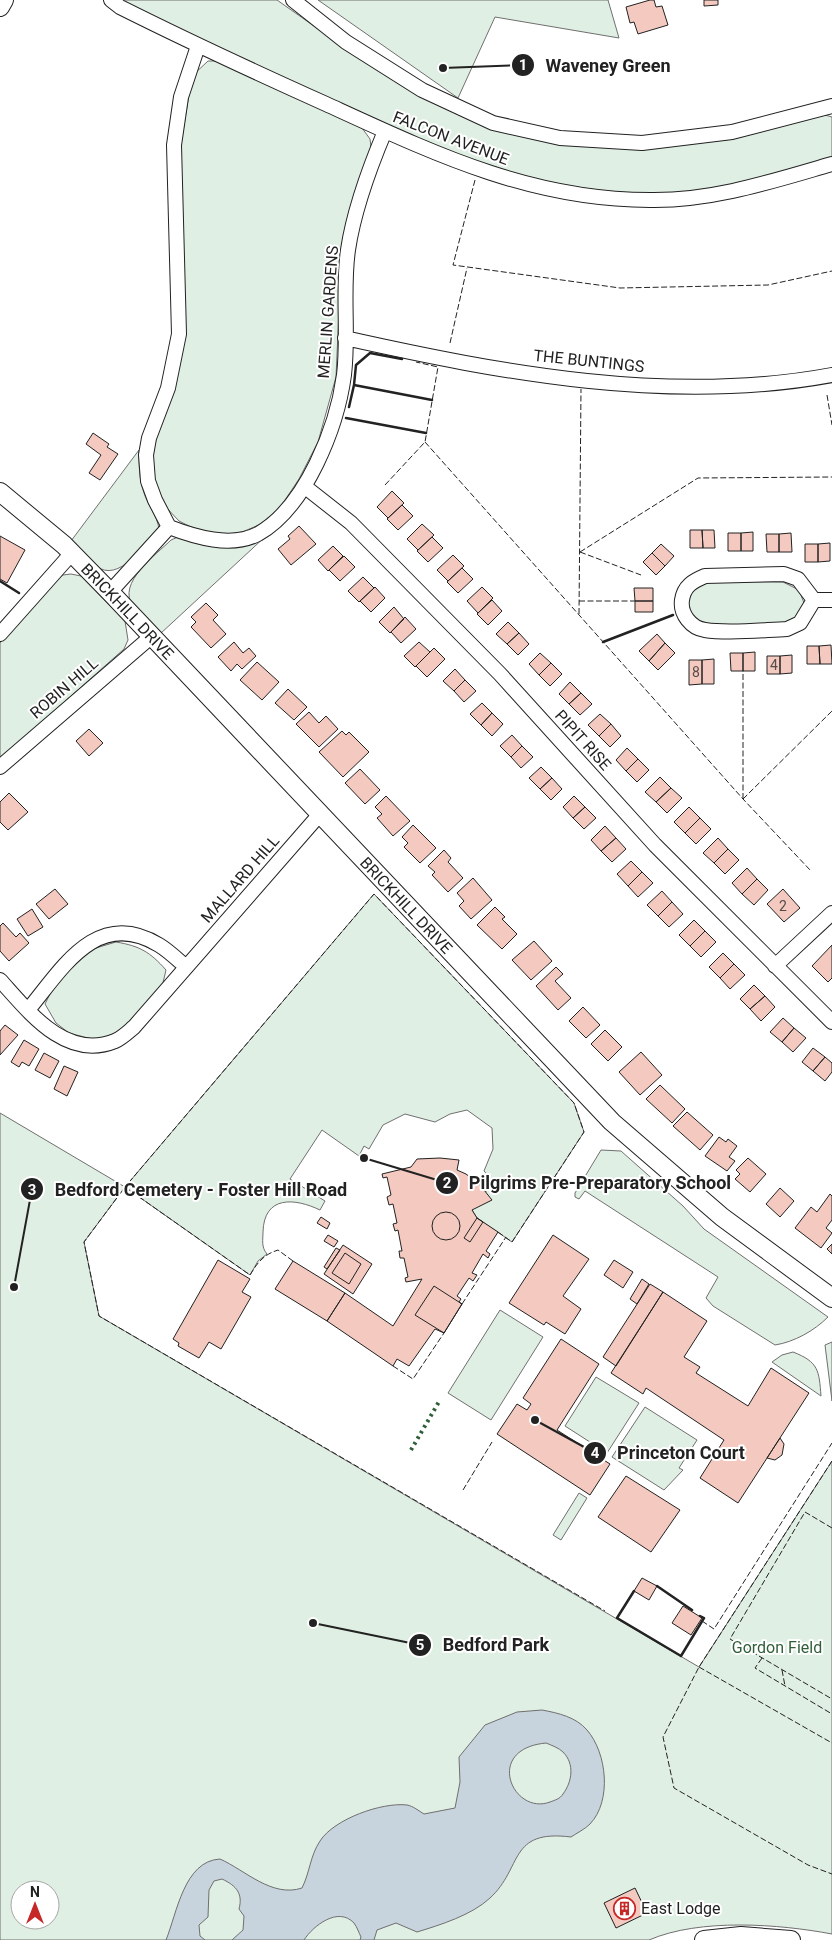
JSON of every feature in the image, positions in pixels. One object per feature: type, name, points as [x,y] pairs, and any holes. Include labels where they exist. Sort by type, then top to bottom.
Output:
[{"type":"street","points":[[0,7],[4,0]]},
{"type":"street","name":"FALCON AVENUE","points":[[111,0],[120,7],[198,46],[385,131],[483,172],[556,191],[620,199],[688,198],[748,189],[832,164]]},
{"type":"street","name":"FALCON AVENUE","points":[[293,0],[346,42],[422,90],[493,123],[560,138],[642,142],[732,132],[832,106]]},
{"type":"street","points":[[110,592],[169,527],[155,500],[148,481],[146,454],[149,438],[168,388],[179,334],[174,145],[181,97],[198,46]]},
{"type":"street","name":"MERLIN GARDENS","points":[[169,527],[196,537],[230,540],[257,534],[282,515],[304,486],[320,454],[336,412],[344,375],[348,250],[366,178],[385,131]]},
{"type":"street","name":"THE BUNTINGS","points":[[345,338],[479,365],[598,381],[659,386],[752,386],[832,375]]},
{"type":"street","name":"PIPIT RISE","points":[[304,486],[351,523],[500,674],[655,846],[832,1022]]},
{"type":"street","name":"BRICKHILL DRIVE","points":[[0,492],[41,524],[72,552],[612,1122],[722,1217],[832,1298]]},
{"type":"street","points":[[0,634],[72,552]]},
{"type":"street","points":[[784,574],[798,579],[814,600],[800,623],[788,629],[722,630],[704,630],[690,624],[684,615],[681,601],[684,589],[693,581],[705,576],[784,574]]},
{"type":"street","points":[[814,600],[832,600]]},
{"type":"street","name":"ROBIN HILL","points":[[0,767],[152,636]]},
{"type":"street","name":"MALLARD HILL","points":[[0,980],[54,1034],[74,1043],[93,1045],[115,1041],[134,1027],[320,814]]},
{"type":"street","points":[[775,966],[832,913]]},
{"type":"street","points":[[28,1010],[67,963],[88,942],[109,934],[132,934],[159,945],[186,967]]},
{"type":"street","points":[[704,1940],[740,1936],[791,1940]]},
{"type":"green space","points":[[121,0],[277,0],[321,31],[418,93],[491,126],[645,149],[733,139],[825,115],[832,117],[832,159],[740,183],[683,194],[618,193],[549,183],[483,166],[379,123],[164,23]]},
{"type":"green space","points":[[318,0],[608,0],[619,38],[495,17],[458,98]]},
{"type":"green space","points":[[208,61],[220,61],[362,128],[370,139],[371,147],[342,243],[336,377],[318,442],[299,479],[279,509],[259,525],[242,532],[223,535],[199,531],[179,521],[164,505],[156,489],[151,456],[181,359],[180,150],[192,76]]},
{"type":"green space","points":[[139,450],[142,488],[159,529],[131,560],[114,570],[105,570],[96,566],[71,541]]},
{"type":"green space","points":[[267,535],[160,634],[133,606],[129,597],[134,579],[148,561],[171,540],[178,537]]},
{"type":"green space","points":[[63,575],[81,576],[125,621],[128,640],[124,649],[0,759],[0,643],[54,581]]},
{"type":"green space","points":[[706,581],[783,582],[799,590],[804,603],[795,620],[786,624],[704,625],[697,623],[687,610],[688,592]]},
{"type":"green space","points":[[374,894],[574,1103],[584,1132],[512,1242],[477,1218],[472,1210],[485,1192],[496,1184],[484,1171],[493,1149],[492,1128],[467,1110],[450,1114],[435,1122],[405,1114],[383,1125],[369,1149],[364,1146],[359,1156],[322,1130],[290,1179],[325,1201],[320,1210],[301,1203],[291,1202],[282,1203],[269,1211],[263,1232],[263,1246],[267,1254],[258,1261],[250,1275],[125,1187]]},
{"type":"green space","points":[[116,942],[144,951],[160,964],[166,970],[162,987],[127,1028],[110,1037],[92,1039],[69,1033],[56,1023],[45,1004],[57,980],[89,950]]},
{"type":"green space","name":"Gordon Field","points":[[0,1113],[125,1187],[84,1242],[99,1316],[699,1667],[832,1461],[832,1934],[811,1930],[740,1925],[692,1928],[649,1940],[0,1940]]},
{"type":"green space","points":[[601,1150],[621,1151],[683,1206],[704,1229],[828,1317],[803,1335],[775,1345],[713,1306],[706,1298],[718,1277],[585,1191],[579,1199],[575,1197],[575,1193]]},
{"type":"green space","points":[[500,1310],[543,1337],[491,1420],[448,1393]]},
{"type":"green space","points":[[832,1342],[832,1401],[825,1345]]},
{"type":"green space","points":[[793,1352],[808,1360],[816,1368],[821,1396],[772,1362],[782,1355]]},
{"type":"green space","points":[[596,1377],[639,1403],[607,1453],[565,1426]]},
{"type":"green space","points":[[645,1407],[697,1440],[679,1468],[683,1470],[664,1490],[612,1457]]},
{"type":"green space","points":[[579,1493],[587,1498],[561,1540],[553,1535]]},
{"type":"shaded area","points":[[548,1711],[566,1716],[578,1722],[587,1730],[594,1740],[603,1764],[604,1790],[602,1803],[590,1824],[571,1837],[551,1836],[536,1839],[526,1845],[519,1853],[500,1886],[490,1898],[474,1910],[455,1919],[417,1932],[396,1923],[377,1930],[374,1940],[360,1940],[361,1937],[354,1923],[348,1918],[334,1917],[313,1929],[304,1940],[232,1940],[243,1930],[244,1916],[239,1909],[240,1899],[238,1891],[222,1879],[214,1881],[209,1890],[208,1917],[199,1925],[200,1936],[205,1940],[166,1940],[178,1903],[190,1878],[208,1862],[220,1859],[269,1886],[291,1890],[302,1888],[314,1852],[320,1841],[327,1833],[347,1819],[385,1806],[407,1805],[414,1807],[424,1814],[455,1808],[460,1782],[459,1757],[485,1725],[517,1712]],"holes":[[[546,1743],[563,1752],[571,1767],[571,1773],[566,1789],[560,1797],[550,1802],[537,1804],[525,1800],[516,1791],[510,1780],[510,1768],[515,1757],[527,1748]]]},
{"type":"building","points":[[654,0],[656,7],[662,6],[668,25],[638,34],[634,22],[630,23],[626,7]]},
{"type":"building","points":[[704,0],[718,0],[718,5],[704,6]]},
{"type":"building","points":[[93,433],[109,444],[107,447],[118,454],[100,480],[89,473],[101,455],[86,444]]},
{"type":"building","points":[[392,491],[404,503],[388,518],[377,507]]},
{"type":"building","points":[[402,505],[413,516],[398,530],[387,519]]},
{"type":"building","points":[[422,524],[434,535],[418,550],[407,539]]},
{"type":"building","points":[[299,526],[316,544],[291,565],[278,549],[290,539],[288,536]]},
{"type":"building","points":[[690,530],[702,530],[703,548],[690,548]]},
{"type":"building","points":[[702,530],[714,530],[715,548],[703,548]]},
{"type":"building","points":[[753,532],[753,551],[741,551],[741,533]]},
{"type":"building","points":[[728,533],[741,533],[741,551],[728,551]]},
{"type":"building","points":[[791,533],[792,552],[779,552],[779,534]]},
{"type":"building","points":[[766,534],[779,534],[779,552],[767,552]]},
{"type":"building","points":[[0,536],[25,550],[7,583],[0,579]]},
{"type":"building","points":[[432,537],[443,548],[428,562],[417,551]]},
{"type":"building","points":[[830,543],[830,561],[818,562],[818,544]]},
{"type":"building","points":[[661,544],[674,556],[665,566],[652,553]]},
{"type":"building","points":[[805,544],[818,544],[818,562],[805,562]]},
{"type":"building","points":[[333,546],[343,556],[328,571],[318,560]]},
{"type":"building","points":[[652,553],[665,566],[656,575],[643,562]]},
{"type":"building","points":[[453,555],[464,566],[448,581],[437,570]]},
{"type":"building","points":[[344,556],[355,567],[340,581],[329,570]]},
{"type":"building","points":[[462,568],[473,579],[458,593],[447,582]]},
{"type":"building","points":[[363,577],[374,588],[359,602],[348,591]]},
{"type":"building","points":[[375,587],[385,598],[371,612],[360,601]]},
{"type":"building","points":[[482,587],[493,598],[478,613],[467,601]]},
{"type":"building","points":[[634,588],[653,588],[653,601],[635,601]]},
{"type":"building","points":[[492,600],[502,611],[488,625],[477,614]]},
{"type":"building","points":[[635,601],[653,601],[653,612],[635,612]]},
{"type":"building","points":[[206,603],[218,615],[213,620],[226,634],[211,648],[191,627],[196,622],[191,617]]},
{"type":"building","points":[[394,607],[404,619],[390,633],[379,622]]},
{"type":"building","points":[[405,617],[416,629],[401,643],[391,632]]},
{"type":"building","points":[[508,622],[519,633],[507,644],[496,634]]},
{"type":"building","points":[[519,633],[529,644],[518,655],[507,644]]},
{"type":"building","points":[[657,634],[665,643],[649,661],[639,651]]},
{"type":"building","points":[[234,642],[243,653],[249,648],[256,656],[242,669],[237,664],[231,671],[218,657]]},
{"type":"building","points":[[419,642],[430,652],[415,667],[404,656]]},
{"type":"building","points":[[665,643],[675,653],[658,670],[649,661]]},
{"type":"building","points":[[831,645],[832,664],[820,664],[819,646]]},
{"type":"building","points":[[807,646],[819,646],[820,664],[807,664]]},
{"type":"building","points":[[434,648],[445,659],[427,677],[416,666]]},
{"type":"building","points":[[755,652],[755,671],[743,671],[743,653]]},
{"type":"building","points":[[540,653],[551,663],[539,675],[529,664]]},
{"type":"building","points":[[730,653],[743,653],[743,671],[731,671]]},
{"type":"building","points":[[792,655],[792,673],[780,674],[780,656]]},
{"type":"building","points":[[767,656],[780,656],[780,674],[767,674]]},
{"type":"building","points":[[714,659],[714,684],[702,684],[702,660]]},
{"type":"building","points":[[689,660],[702,660],[702,684],[689,685]]},
{"type":"building","points":[[257,662],[279,682],[262,700],[240,680]]},
{"type":"building","points":[[551,663],[562,674],[550,686],[539,675]]},
{"type":"building","points":[[455,669],[465,680],[454,691],[443,681]]},
{"type":"building","points":[[465,680],[476,691],[464,702],[454,691]]},
{"type":"building","points":[[570,682],[581,693],[569,704],[559,694]]},
{"type":"building","points":[[288,689],[307,707],[294,720],[275,703]]},
{"type":"building","points":[[581,693],[592,704],[580,715],[569,704]]},
{"type":"building","points":[[482,703],[492,713],[481,725],[470,714]]},
{"type":"building","points":[[309,712],[319,723],[326,716],[338,729],[319,747],[296,724]]},
{"type":"building","points":[[492,713],[503,724],[492,736],[481,725]]},
{"type":"building","points":[[600,714],[611,724],[599,736],[588,725]]},
{"type":"building","points":[[611,724],[621,736],[610,747],[599,736]]},
{"type":"building","points":[[89,729],[103,743],[89,756],[76,741]]},
{"type":"building","points":[[342,731],[346,735],[349,732],[369,752],[343,777],[319,752]]},
{"type":"building","points":[[512,735],[522,746],[511,757],[500,746]]},
{"type":"building","points":[[522,746],[533,757],[521,768],[511,757]]},
{"type":"building","points":[[627,748],[638,759],[626,771],[616,760]]},
{"type":"building","points":[[638,759],[649,770],[637,782],[626,771]]},
{"type":"building","points":[[541,767],[552,778],[540,789],[529,778]]},
{"type":"building","points":[[360,769],[380,790],[365,804],[345,783]]},
{"type":"building","points":[[660,777],[671,788],[656,802],[645,792]]},
{"type":"building","points":[[552,778],[562,789],[551,800],[540,789]]},
{"type":"building","points":[[671,788],[682,798],[667,813],[656,802]]},
{"type":"building","points":[[9,793],[28,812],[8,830],[0,822],[0,802]]},
{"type":"building","points":[[386,796],[410,821],[393,836],[377,818],[382,814],[375,807]]},
{"type":"building","points":[[574,796],[585,807],[573,818],[563,807]]},
{"type":"building","points":[[585,807],[596,818],[584,829],[573,818]]},
{"type":"building","points":[[689,807],[700,818],[685,833],[674,822]]},
{"type":"building","points":[[700,818],[711,829],[696,844],[685,833]]},
{"type":"building","points":[[413,825],[436,848],[420,863],[404,847],[408,843],[402,837]]},
{"type":"building","points":[[605,826],[616,838],[601,851],[591,840]]},
{"type":"building","points":[[616,838],[626,849],[612,862],[601,851]]},
{"type":"building","points":[[718,838],[728,849],[714,863],[703,853]]},
{"type":"building","points":[[728,849],[739,860],[725,874],[714,863]]},
{"type":"building","points":[[444,850],[451,858],[448,862],[463,878],[448,892],[432,875],[435,872],[428,866]]},
{"type":"building","points":[[631,861],[642,872],[628,886],[617,874]]},
{"type":"building","points":[[747,868],[757,879],[742,894],[732,883]]},
{"type":"building","points":[[642,872],[653,883],[638,897],[628,886]]},
{"type":"building","points":[[473,878],[492,900],[471,919],[459,906],[464,901],[457,893]]},
{"type":"building","points":[[757,879],[768,890],[754,905],[742,894]]},
{"type":"building","points":[[55,889],[68,904],[49,919],[36,904]]},
{"type":"building","points":[[783,889],[800,908],[784,922],[767,904]]},
{"type":"building","points":[[662,891],[672,902],[658,916],[647,905]]},
{"type":"building","points":[[672,902],[683,914],[669,927],[658,916]]},
{"type":"building","points":[[495,907],[505,917],[502,919],[517,934],[502,949],[477,925]]},
{"type":"building","points":[[32,909],[43,927],[28,936],[17,919]]},
{"type":"building","points":[[694,920],[705,931],[690,946],[679,935]]},
{"type":"building","points":[[3,923],[16,937],[20,933],[29,943],[9,961],[0,951],[0,926]]},
{"type":"building","points":[[705,931],[716,942],[701,957],[690,946]]},
{"type":"building","points":[[534,941],[552,961],[531,980],[512,960]]},
{"type":"building","points":[[832,945],[832,978],[828,982],[812,966]]},
{"type":"building","points":[[723,953],[734,964],[720,978],[709,967]]},
{"type":"building","points":[[734,964],[745,975],[730,989],[720,978]]},
{"type":"building","points":[[556,967],[563,974],[555,981],[571,998],[558,1010],[536,986]]},
{"type":"building","points":[[754,985],[765,996],[750,1009],[740,999]]},
{"type":"building","points":[[765,996],[775,1007],[761,1021],[750,1009]]},
{"type":"building","points":[[583,1007],[600,1025],[586,1038],[569,1021]]},
{"type":"building","points":[[783,1018],[794,1028],[782,1042],[770,1032]]},
{"type":"building","points":[[5,1025],[18,1035],[0,1055],[0,1031]]},
{"type":"building","points":[[794,1028],[806,1038],[793,1052],[782,1042]]},
{"type":"building","points":[[605,1030],[622,1047],[608,1061],[591,1044]]},
{"type":"building","points":[[24,1040],[39,1049],[29,1066],[22,1062],[19,1067],[11,1062]]},
{"type":"building","points":[[813,1048],[825,1057],[813,1071],[802,1062]]},
{"type":"building","points":[[641,1052],[662,1075],[640,1095],[619,1072]]},
{"type":"building","points":[[44,1053],[59,1061],[50,1078],[35,1070]]},
{"type":"building","points":[[825,1057],[832,1063],[832,1072],[825,1081],[813,1071]]},
{"type":"building","points":[[64,1066],[78,1072],[67,1096],[54,1089]]},
{"type":"building","points":[[660,1085],[685,1109],[672,1123],[646,1099]]},
{"type":"building","points":[[687,1112],[713,1135],[700,1150],[673,1126]]},
{"type":"building","points":[[719,1137],[726,1142],[728,1139],[737,1146],[729,1157],[735,1161],[727,1171],[705,1156]]},
{"type":"building","points":[[440,1158],[459,1160],[457,1170],[466,1174],[480,1185],[492,1200],[472,1210],[477,1218],[498,1232],[486,1251],[490,1254],[488,1258],[483,1254],[472,1273],[477,1275],[473,1281],[469,1278],[457,1296],[461,1299],[459,1302],[462,1304],[444,1333],[435,1329],[409,1366],[397,1359],[393,1366],[327,1321],[345,1293],[393,1326],[422,1279],[406,1282],[405,1278],[408,1277],[404,1258],[400,1258],[399,1251],[402,1251],[398,1230],[395,1231],[393,1224],[397,1223],[393,1204],[389,1205],[387,1197],[391,1195],[387,1177],[383,1178],[382,1174],[411,1167],[417,1159]]},
{"type":"building","points":[[748,1158],[766,1174],[750,1192],[735,1179],[740,1174],[736,1170]]},
{"type":"building","points":[[780,1188],[794,1201],[780,1217],[766,1204]]},
{"type":"building","points":[[830,1194],[832,1196],[832,1220],[826,1228],[832,1233],[821,1248],[795,1228],[811,1207],[817,1212]]},
{"type":"building","points":[[446,1212],[456,1216],[460,1226],[456,1236],[446,1240],[436,1236],[432,1226],[436,1216]]},
{"type":"building","points":[[321,1217],[330,1223],[327,1229],[317,1223]]},
{"type":"building","points":[[477,1218],[483,1222],[470,1242],[464,1238]]},
{"type":"building","points":[[328,1235],[338,1241],[334,1247],[324,1241]]},
{"type":"building","points":[[553,1235],[589,1259],[563,1296],[581,1309],[565,1334],[546,1322],[544,1325],[509,1303]]},
{"type":"building","points":[[832,1244],[832,1254],[827,1249]]},
{"type":"building","points":[[343,1245],[372,1264],[353,1294],[324,1274]]},
{"type":"building","points":[[336,1248],[340,1250],[327,1269],[324,1267]]},
{"type":"building","points":[[345,1253],[361,1264],[349,1284],[332,1273]]},
{"type":"building","points":[[218,1260],[250,1279],[242,1292],[251,1297],[221,1349],[209,1342],[199,1358],[178,1346],[179,1343],[173,1339]]},
{"type":"building","points":[[614,1260],[633,1272],[623,1288],[604,1275]]},
{"type":"building","points":[[293,1261],[345,1293],[327,1321],[275,1289]]},
{"type":"building","points":[[642,1279],[649,1284],[637,1304],[630,1299]]},
{"type":"building","points":[[650,1284],[663,1292],[616,1366],[603,1357]]},
{"type":"building","points":[[434,1286],[462,1304],[444,1333],[415,1315]]},
{"type":"building","points":[[663,1292],[707,1321],[684,1357],[700,1367],[696,1373],[748,1406],[771,1368],[809,1393],[738,1503],[700,1478],[724,1440],[646,1388],[643,1394],[611,1373]]},
{"type":"building","points":[[561,1339],[599,1364],[557,1430],[610,1464],[590,1495],[497,1434],[517,1404],[527,1410],[531,1404],[523,1398]]},
{"type":"building","points":[[780,1438],[784,1444],[782,1455],[775,1460],[767,1458]]},
{"type":"building","points":[[626,1476],[680,1510],[651,1552],[598,1517]]},
{"type":"building","points":[[642,1578],[657,1586],[649,1600],[634,1591]]},
{"type":"building","points":[[683,1606],[702,1618],[691,1635],[672,1623]]},
{"type":"building","name":"East Lodge","points":[[635,1888],[647,1913],[616,1928],[604,1903]]},
{"type":"hedge","points":[[411,1450],[440,1400]]},
{"type":"fence","points":[[475,180],[453,265],[620,288],[768,285],[832,271]]},
{"type":"fence","points":[[450,343],[467,268]]},
{"type":"fence","points":[[385,485],[425,442],[438,367],[416,362]]},
{"type":"fence","points":[[579,614],[581,389]]},
{"type":"fence","points":[[827,395],[832,425]]},
{"type":"fence","points":[[425,442],[743,799],[811,871]]},
{"type":"fence","points":[[580,552],[698,478],[832,477]]},
{"type":"fence","points":[[580,552],[641,575]]},
{"type":"fence","points":[[579,601],[635,601]]},
{"type":"fence","points":[[743,671],[743,799]]},
{"type":"fence","points":[[743,799],[832,711]]},
{"type":"fence","points":[[498,1232],[512,1242],[584,1132],[574,1103],[374,894],[125,1187],[84,1242],[99,1316],[605,1611]]},
{"type":"fence","points":[[125,1187],[250,1275],[261,1260],[268,1254],[278,1250],[293,1261]]},
{"type":"fence","points":[[462,1304],[506,1237]]},
{"type":"fence","points":[[393,1366],[413,1379],[444,1333]]},
{"type":"fence","points":[[463,1490],[492,1442]]},
{"type":"fence","points":[[702,1621],[714,1629],[832,1443]]},
{"type":"fence","points":[[832,1461],[699,1667],[663,1737],[674,1788],[808,1865],[832,1874]]},
{"type":"fence","points":[[832,1528],[805,1512],[730,1639],[832,1699]]},
{"type":"fence","points":[[762,1658],[755,1668],[832,1714]]},
{"type":"fence","points":[[699,1667],[832,1743]]},
{"type":"fence","points":[[782,1670],[785,1686]]},
{"type":"wall","points":[[354,385],[356,365],[370,353],[402,359]]},
{"type":"wall","points":[[349,407],[354,385],[432,400]]},
{"type":"wall","points":[[346,418],[426,433]]},
{"type":"wall","points":[[0,581],[19,593]]},
{"type":"wall","points":[[603,642],[673,615]]},
{"type":"wall","points":[[657,1586],[692,1610]]},
{"type":"wall","points":[[634,1591],[617,1618],[681,1656],[704,1618],[700,1616]]},
{"type":"place","name":"Waveney Green","points":[[443,68]]},
{"type":"place","name":"Pilgrims Pre-Preparatory School","points":[[364,1158]]},
{"type":"place","name":"Bedford Cemetery - Foster Hill Road","points":[[14,1287]]},
{"type":"place","name":"Princeton Court","points":[[535,1420]]},
{"type":"place","name":"Bedford Park","points":[[313,1623]]},
{"type":"place","name":"East Lodge","points":[[625,1908]]}]
